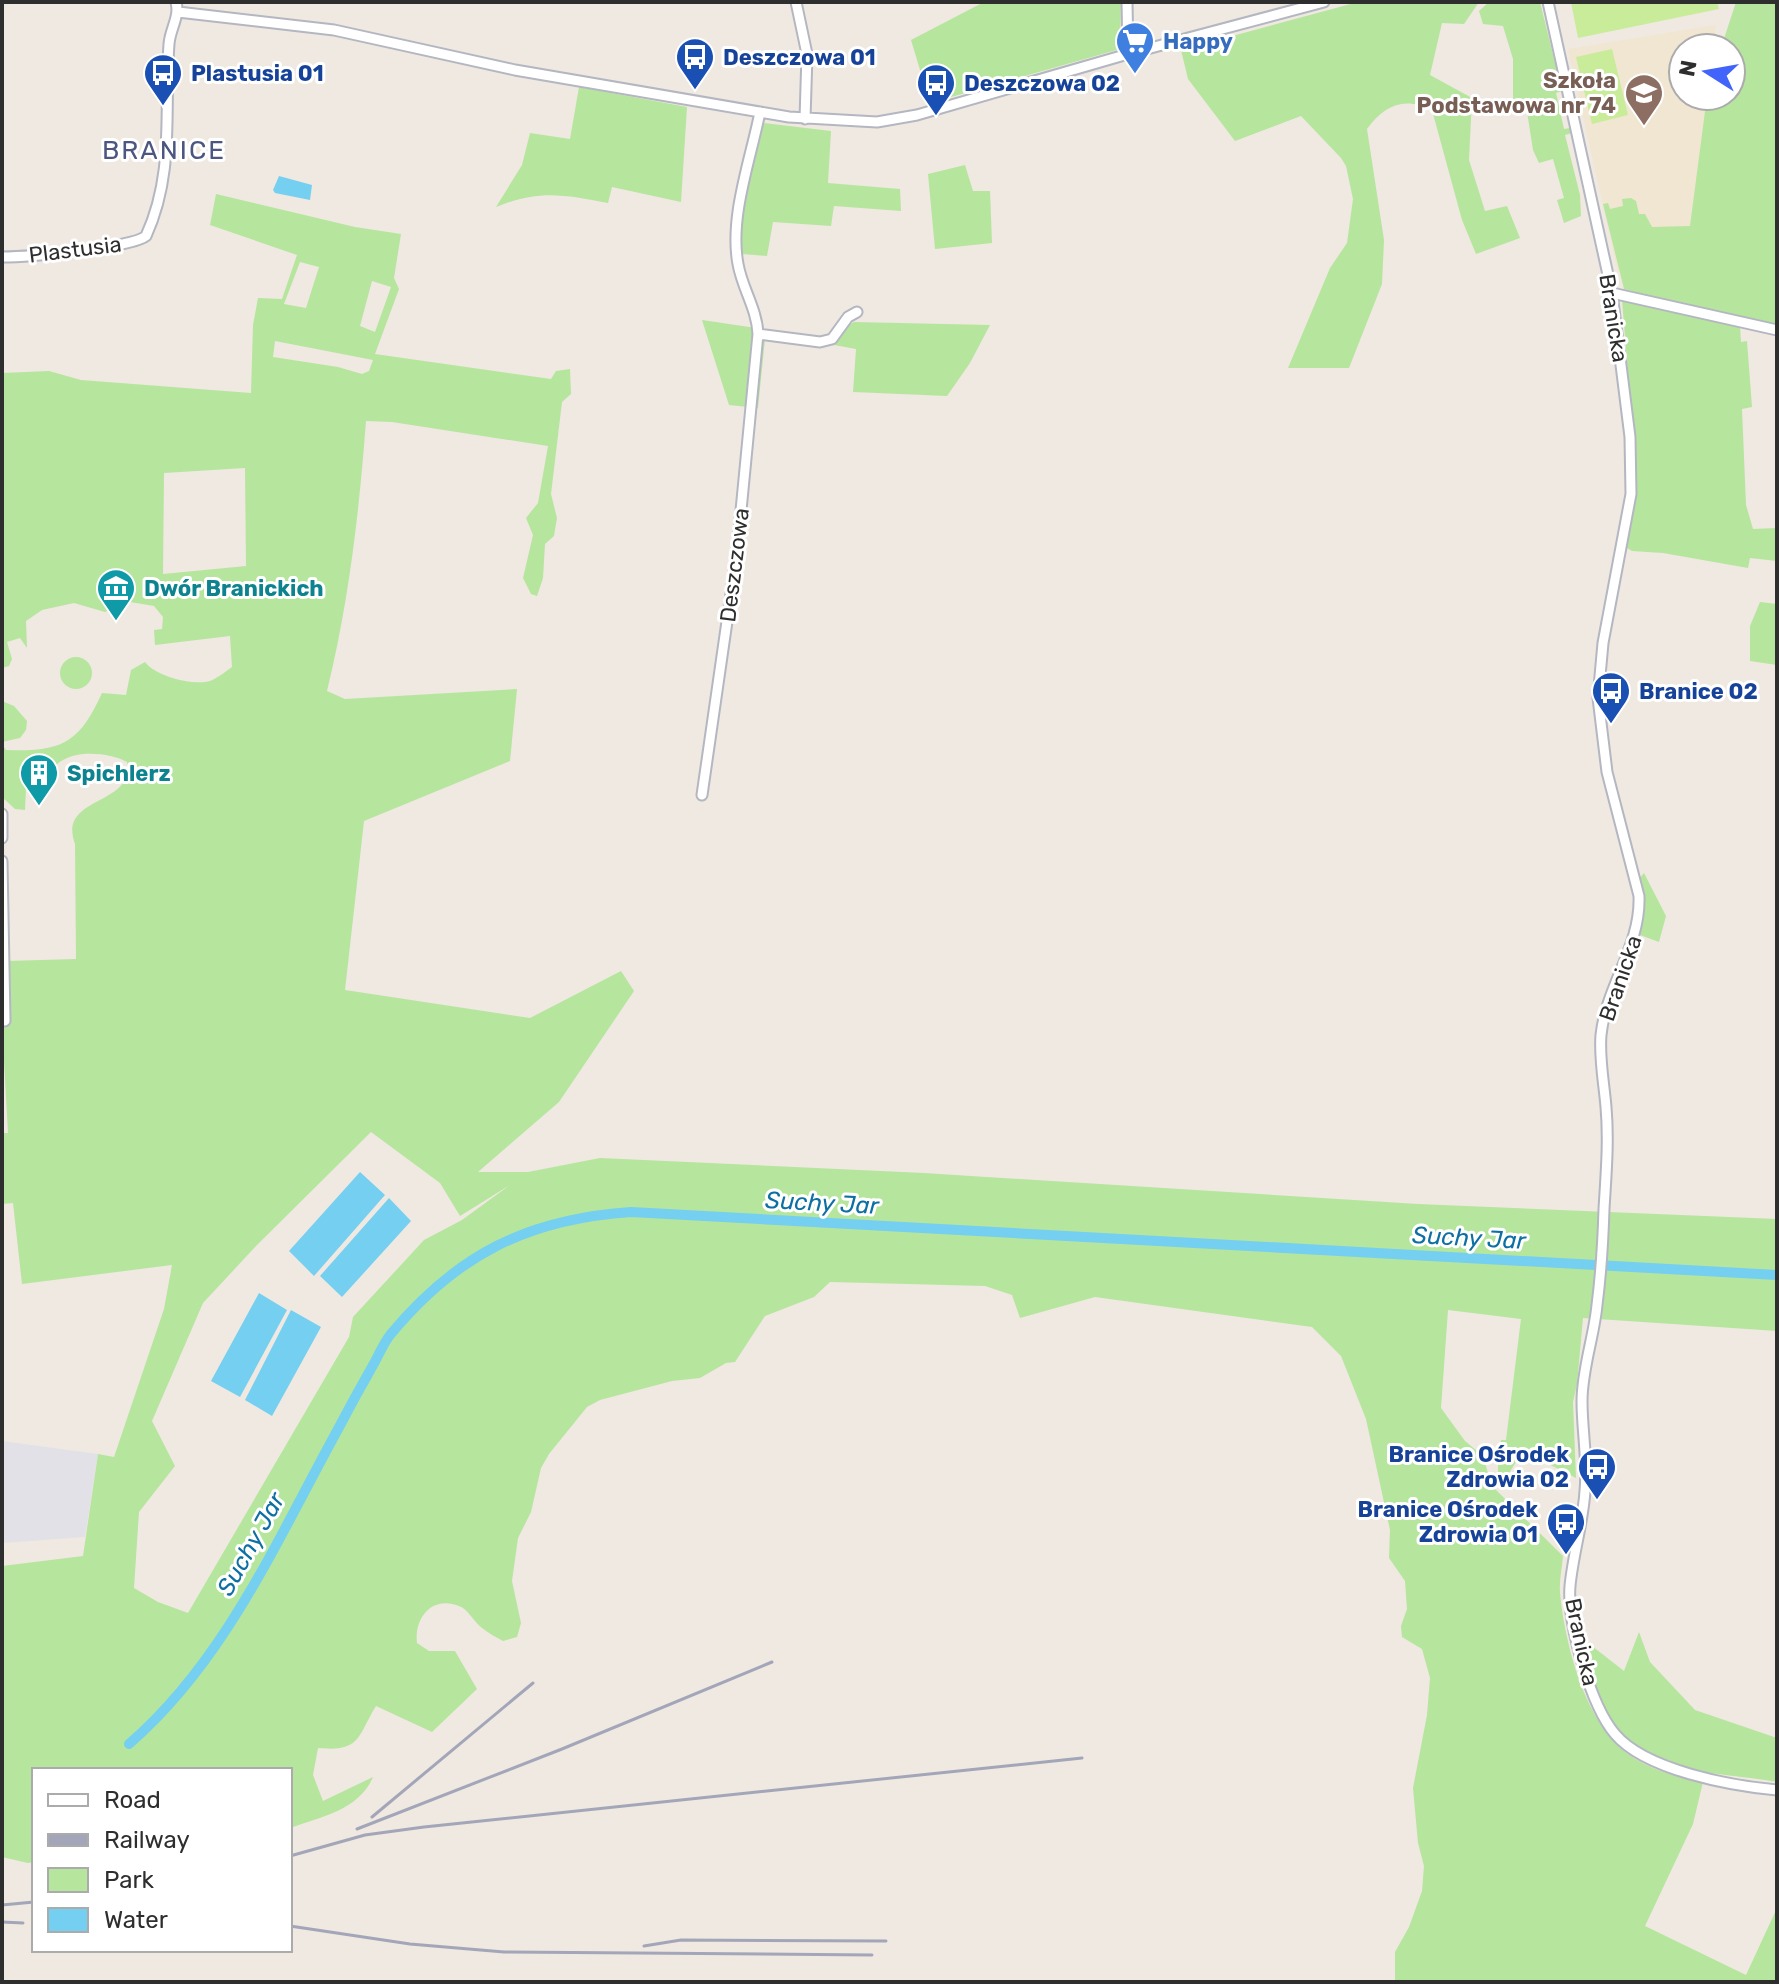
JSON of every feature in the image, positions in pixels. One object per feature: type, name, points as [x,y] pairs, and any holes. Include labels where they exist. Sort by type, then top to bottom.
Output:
[{"type":"street","points":[[796,2],[807,54],[805,119]]},
{"type":"street","points":[[1127,2],[1128,54]]},
{"type":"street","points":[[177,7],[334,30],[515,70],[760,112],[805,119],[877,122],[901,119],[1324,2]]},
{"type":"street","name":"Branicka","points":[[1548,2],[1612,293],[1630,437],[1632,479],[1598,687],[1607,772],[1639,896],[1638,928],[1604,1018],[1601,1036],[1608,1142],[1597,1305],[1582,1399],[1585,1500],[1569,1591],[1572,1617],[1590,1689],[1615,1735],[1633,1751],[1651,1762],[1777,1790]]},
{"type":"street","name":"Plastusia","points":[[2,257],[139,242],[146,236],[164,180],[168,148],[166,78],[169,36],[177,7]]},
{"type":"street","name":"Deszczowa","points":[[702,795],[737,552],[758,334],[757,321],[738,264],[736,225],[760,112]]},
{"type":"street","points":[[1612,293],[1777,330]]},
{"type":"street","points":[[758,334],[820,342],[832,339],[848,317],[857,312]]},
{"type":"street","points":[[2,814],[2,838]]},
{"type":"street","points":[[2,861],[5,1021]]},
{"type":"shaded area","name":"Szkoła Podstawowa nr 74","points":[[1716,25],[1715,32],[1673,32]]},
{"type":"shaded area","name":"Szkoła Podstawowa nr 74","points":[[1667,33],[1667,112],[1705,112],[1687,256],[1618,272],[1568,49]]},
{"type":"shaded area","points":[[2,1441],[98,1454],[85,1537],[2,1543]]},
{"type":"green space","points":[[984,2],[1121,2],[1120,49],[930,103],[911,40]]},
{"type":"green space","points":[[1358,2],[1479,2],[1464,24],[1442,23],[1430,75],[1472,98],[1469,160],[1485,211],[1507,206],[1520,238],[1476,254],[1462,220],[1432,110],[1412,104],[1387,109],[1367,129],[1384,240],[1382,284],[1349,368],[1288,368],[1330,268],[1347,243],[1353,199],[1346,166],[1301,116],[1235,141],[1188,79],[1181,50]]},
{"type":"green space","points":[[1489,2],[1540,2],[1562,91],[1556,93],[1564,129],[1570,128],[1572,133],[1565,135],[1580,195],[1581,216],[1564,223],[1557,200],[1564,198],[1553,159],[1539,163],[1533,150],[1526,105],[1513,104],[1513,59],[1503,26],[1483,24],[1479,11]]},
{"type":"green space","points":[[1571,2],[1717,2],[1719,9],[1578,38]]},
{"type":"green space","points":[[1736,2],[1777,2],[1777,325],[1717,314],[1624,289],[1603,204],[1608,203],[1610,209],[1623,206],[1622,199],[1631,198],[1636,201],[1639,214],[1645,214],[1652,227],[1690,226],[1705,112],[1747,112],[1747,32],[1726,32]]},
{"type":"green space","points":[[1612,49],[1628,115],[1592,124],[1576,57]]},
{"type":"green space","points":[[579,87],[687,107],[681,202],[612,187],[608,203],[552,195],[511,201],[496,207],[522,165],[530,133],[570,139]]},
{"type":"green space","points":[[764,123],[831,131],[828,183],[900,189],[901,211],[834,206],[831,226],[773,222],[767,256],[742,254],[739,223]]},
{"type":"green space","points":[[965,165],[973,191],[990,191],[992,243],[935,249],[928,174]]},
{"type":"green space","points":[[216,194],[355,227],[401,234],[394,278],[399,289],[375,354],[551,379],[556,371],[570,369],[571,394],[562,402],[551,494],[557,518],[554,536],[545,544],[543,578],[537,596],[531,594],[523,578],[533,535],[526,518],[538,503],[548,446],[392,422],[366,421],[352,557],[327,691],[345,699],[517,689],[510,761],[364,821],[345,990],[530,1018],[621,971],[634,991],[559,1102],[478,1172],[528,1172],[600,1158],[924,1173],[1418,1204],[1777,1219],[1777,1331],[1583,1318],[1573,1402],[1576,1478],[1523,1451],[1504,1481],[1506,1488],[1498,1484],[1498,1457],[1501,1440],[1506,1440],[1521,1319],[1448,1310],[1441,1408],[1465,1441],[1477,1451],[1481,1450],[1492,1486],[1563,1556],[1560,1593],[1572,1658],[1600,1723],[1613,1740],[1636,1760],[1664,1772],[1703,1782],[1693,1824],[1645,1926],[1746,1975],[1777,1908],[1777,1982],[1395,1982],[1395,1952],[1409,1927],[1422,1891],[1424,1866],[1418,1843],[1413,1788],[1427,1715],[1430,1678],[1422,1649],[1402,1637],[1401,1626],[1407,1609],[1405,1581],[1389,1558],[1390,1530],[1366,1419],[1341,1356],[1312,1327],[1095,1297],[1020,1318],[1012,1295],[985,1286],[830,1282],[814,1297],[765,1316],[735,1362],[726,1363],[700,1378],[672,1381],[600,1400],[587,1407],[541,1468],[531,1512],[518,1538],[512,1581],[521,1623],[517,1637],[503,1641],[482,1628],[465,1610],[449,1603],[426,1611],[418,1626],[417,1643],[429,1651],[455,1651],[477,1689],[432,1732],[376,1706],[361,1734],[350,1745],[318,1748],[313,1775],[323,1801],[373,1777],[367,1788],[349,1805],[292,1827],[292,1768],[32,1768],[32,1862],[2,1857],[2,1566],[83,1556],[98,1454],[114,1457],[164,1309],[172,1265],[22,1284],[13,1203],[2,1204],[2,1133],[8,1133],[2,1025],[2,1022],[10,1021],[7,961],[76,959],[75,844],[72,828],[86,808],[120,787],[126,776],[127,762],[113,756],[95,754],[70,757],[26,788],[25,810],[15,809],[2,797],[2,744],[6,750],[25,750],[41,749],[66,741],[85,724],[102,693],[126,695],[131,670],[145,662],[157,672],[194,682],[210,681],[232,667],[230,636],[155,645],[154,630],[162,629],[163,617],[154,606],[130,602],[105,612],[74,603],[42,610],[26,621],[27,648],[20,638],[7,642],[12,659],[9,666],[2,668],[2,373],[49,371],[81,380],[251,393],[253,325],[258,298],[282,299],[297,255],[210,225]],"holes":[[[300,262],[319,267],[306,308],[284,304]],[[372,281],[391,287],[375,332],[360,326]],[[275,341],[373,360],[369,371],[362,374],[273,357]],[[245,468],[246,566],[163,574],[164,473]],[[371,1132],[440,1183],[460,1216],[510,1185],[462,1220],[424,1240],[353,1317],[349,1337],[188,1613],[158,1602],[134,1588],[139,1512],[175,1466],[152,1421],[203,1303]]]},
{"type":"green space","points":[[1622,300],[1740,326],[1741,342],[1747,341],[1752,407],[1742,409],[1746,505],[1753,529],[1777,528],[1777,561],[1750,558],[1748,568],[1627,548],[1637,484]]},
{"type":"green space","points":[[702,320],[756,328],[765,339],[758,408],[729,405]]},
{"type":"green space","points":[[854,322],[990,325],[970,363],[947,396],[853,392],[856,349],[834,345],[846,327]]},
{"type":"green space","points":[[1760,602],[1777,604],[1777,665],[1750,661],[1750,626]]},
{"type":"green space","points":[[76,657],[87,662],[92,673],[87,684],[76,689],[65,684],[60,673],[65,662]]},
{"type":"green space","points":[[2,701],[14,706],[27,721],[26,730],[20,738],[2,742]]},
{"type":"green space","points":[[1644,873],[1666,916],[1659,942],[1640,935],[1645,908],[1639,879]]},
{"type":"green space","points":[[1639,1632],[1650,1662],[1695,1710],[1777,1738],[1777,1782],[1699,1771],[1668,1763],[1638,1749],[1625,1737],[1605,1708],[1583,1639],[1624,1671]]},
{"type":"water","points":[[279,176],[312,185],[310,200],[275,193],[273,190]]},
{"type":"water","points":[[360,1172],[385,1195],[314,1276],[289,1251]]},
{"type":"water","points":[[389,1198],[411,1221],[342,1297],[320,1276]]},
{"type":"water","points":[[259,1293],[287,1310],[240,1397],[211,1381]]},
{"type":"water","points":[[291,1310],[321,1327],[272,1416],[245,1400]]},
{"type":"waterway","name":"Suchy Jar","points":[[129,1744],[194,1675],[221,1637],[270,1556],[390,1335],[415,1307],[469,1262],[497,1246],[559,1223],[631,1212],[1777,1275]]},
{"type":"railway","points":[[357,1829],[772,1662]]},
{"type":"railway","points":[[372,1817],[533,1683]]},
{"type":"railway","points":[[292,1855],[365,1835],[424,1827],[1082,1758]]},
{"type":"railway","points":[[2,1905],[32,1902]]},
{"type":"railway","points":[[2,1922],[23,1923]]},
{"type":"railway","points":[[292,1926],[410,1944],[504,1952],[872,1955]]},
{"type":"railway","points":[[644,1946],[681,1940],[886,1941]]},
{"type":"place","name":"Happy","points":[[1135,75]]},
{"type":"place","name":"Deszczowa 01","points":[[695,91]]},
{"type":"place","name":"Plastusia 01","points":[[163,107]]},
{"type":"place","name":"Deszczowa 02","points":[[936,117]]},
{"type":"place","name":"Szkoła Podstawowa nr 74","points":[[1644,127]]},
{"type":"place","name":"Dwór Branickich","points":[[116,622]]},
{"type":"place","name":"Branice 02","points":[[1611,725]]},
{"type":"place","name":"Spichlerz","points":[[39,807]]},
{"type":"place","name":"Branice Ośrodek Zdrowia 02","points":[[1597,1501]]},
{"type":"place","name":"Branice Ośrodek Zdrowia 01","points":[[1566,1556]]},
{"type":"district","name":"BRANICE","points":[[164,150]]}]
